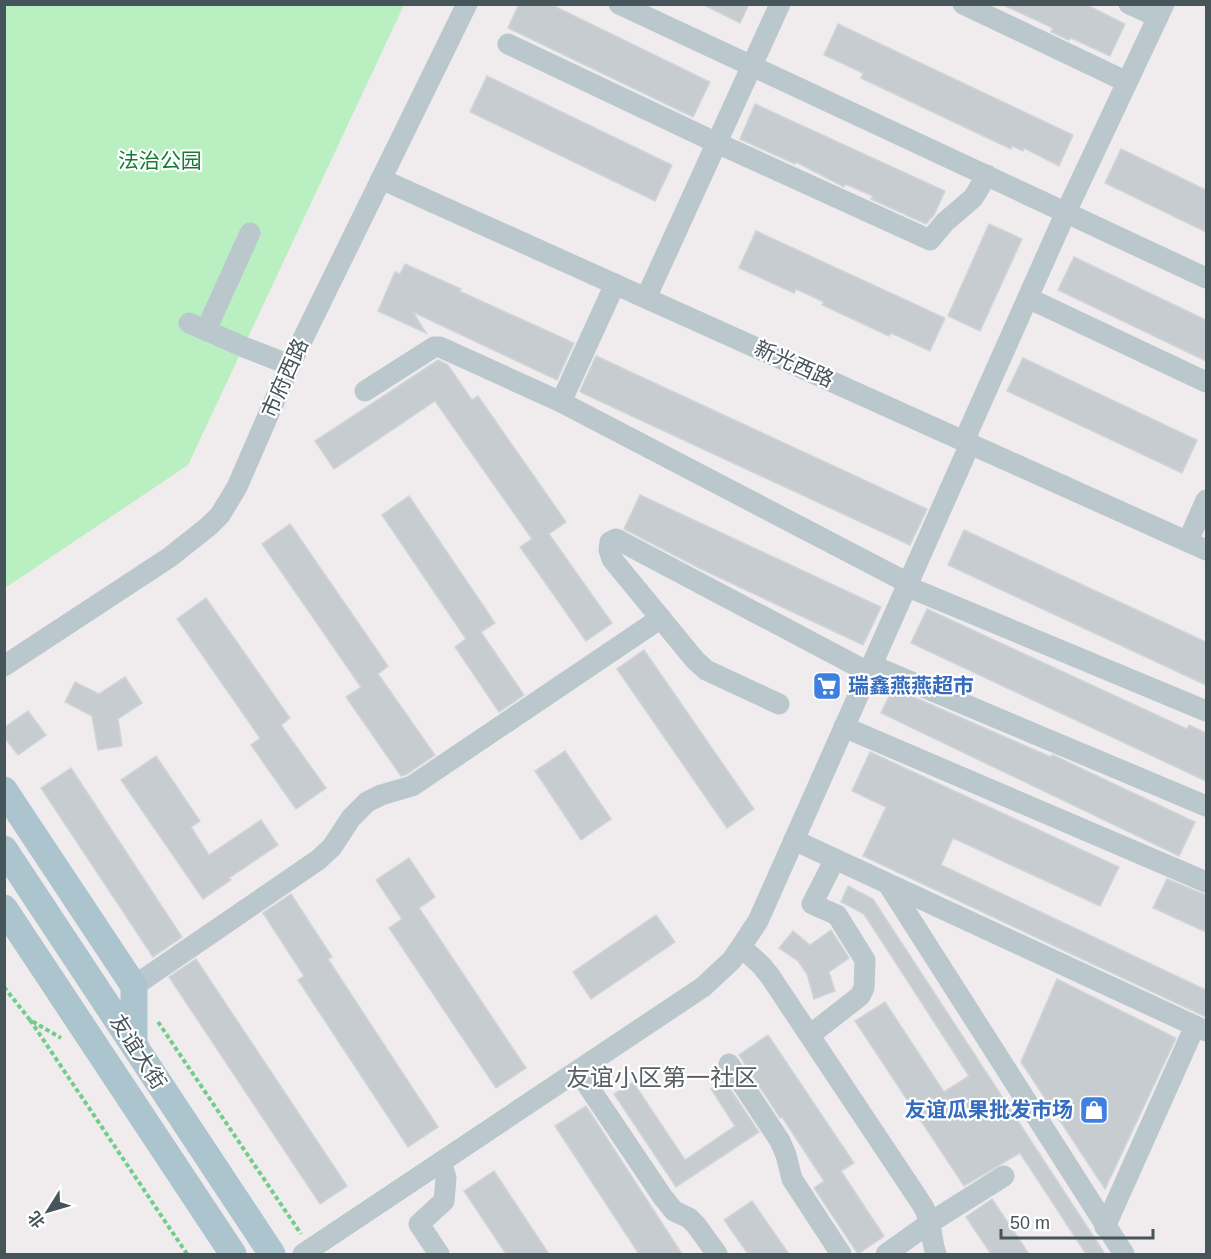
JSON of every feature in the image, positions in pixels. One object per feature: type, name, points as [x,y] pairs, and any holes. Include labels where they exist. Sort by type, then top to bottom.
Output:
[{"type":"main road","points":[[4,790],[134,986],[134,1044]]},
{"type":"main road","name":"友谊大街","points":[[4,849],[272,1254]]},
{"type":"main road","name":"友谊大街","points":[[4,908],[233,1254]]},
{"type":"street","name":"市府西路","points":[[4,666],[170,557],[194,539],[214,520],[229,501],[247,467],[290,365],[467,4]]},
{"type":"street","points":[[619,4],[1206,278]]},
{"type":"street","points":[[646,298],[780,4]]},
{"type":"street","points":[[963,4],[1127,82]]},
{"type":"street","points":[[307,1252],[703,987],[726,967],[741,948],[758,921],[844,727],[1066,212],[1161,11],[1129,4]]},
{"type":"street","points":[[508,44],[930,240],[945,222],[973,198],[987,175]]},
{"type":"street","name":"新光西路","points":[[381,179],[1197,545]]},
{"type":"street","points":[[250,233],[197,327],[290,365]]},
{"type":"street","points":[[561,402],[615,284]]},
{"type":"street","points":[[1028,298],[1206,382]]},
{"type":"street","points":[[365,391],[434,347],[440,347],[561,402],[907,584],[1206,711]]},
{"type":"street","points":[[1197,545],[1206,501]]},
{"type":"street","points":[[779,704],[706,670],[695,660],[612,559],[609,550],[610,542],[616,539],[870,668],[1206,806]]},
{"type":"street","points":[[134,986],[318,860],[332,847],[351,818],[367,802],[381,795],[412,786],[661,618]]},
{"type":"street","points":[[844,727],[1204,875]]},
{"type":"street","points":[[794,840],[1201,1028],[1105,1227]]},
{"type":"street","points":[[810,1035],[860,996],[864,988],[865,960],[841,920],[832,912],[812,904],[835,859]]},
{"type":"street","points":[[888,884],[1124,1254]]},
{"type":"street","points":[[741,948],[766,970],[923,1206],[931,1222],[936,1254]]},
{"type":"street","points":[[729,1064],[780,1142],[792,1179],[841,1254]]},
{"type":"street","points":[[578,1071],[662,1196],[674,1211],[689,1218],[696,1225],[717,1254]]},
{"type":"street","points":[[439,1254],[419,1224],[444,1201],[446,1178],[441,1162]]},
{"type":"street","points":[[886,1254],[931,1222],[1004,1176]]},
{"type":"path","points":[[4,987],[30,1020],[187,1254]]},
{"type":"path","points":[[153,1015],[307,1252]]},
{"type":"path","points":[[30,1020],[69,1043]]},
{"type":"green space","name":"法治公园","points":[[5,5],[404,5],[188,465],[5,588]]},
{"type":"building","points":[[519,4],[550,4],[710,82],[693,117],[508,28]]},
{"type":"building","points":[[702,4],[749,4],[740,23]]},
{"type":"building","points":[[1001,4],[1085,4],[1125,24],[1110,56],[1071,38],[1069,40],[1051,32],[1053,28]]},
{"type":"building","points":[[838,24],[1073,135],[1059,166],[1024,148],[1023,151],[1012,146],[1011,149],[996,142],[861,78],[863,73],[824,55]]},
{"type":"building","points":[[487,76],[672,165],[655,201],[470,112]]},
{"type":"building","points":[[755,104],[945,191],[934,215],[926,224],[871,199],[873,196],[845,184],[844,187],[796,162],[795,164],[740,139]]},
{"type":"building","points":[[1121,149],[1206,190],[1206,232],[1105,183]]},
{"type":"building","points":[[989,224],[1022,239],[980,331],[948,316]]},
{"type":"building","points":[[756,231],[945,318],[930,351],[891,333],[889,336],[822,305],[824,302],[796,289],[794,293],[739,268]]},
{"type":"building","points":[[1074,257],[1206,320],[1206,361],[1058,290]]},
{"type":"building","points":[[405,264],[574,343],[557,380],[413,312],[426,333],[378,311],[395,272],[400,274]]},
{"type":"building","points":[[596,356],[927,509],[910,545],[582,393],[580,391]]},
{"type":"building","points":[[1023,358],[1197,440],[1182,473],[1007,391]]},
{"type":"building","points":[[438,360],[448,365],[472,400],[478,396],[566,522],[549,534],[612,623],[586,641],[520,547],[532,539],[435,401],[334,469],[315,441]]},
{"type":"building","points":[[640,495],[881,607],[863,645],[699,568],[624,529]]},
{"type":"building","points":[[409,496],[495,623],[481,632],[524,695],[499,712],[455,647],[466,639],[382,515]]},
{"type":"building","points":[[290,524],[388,666],[378,674],[435,755],[407,774],[401,776],[346,697],[361,687],[262,544]]},
{"type":"building","points":[[964,530],[1206,642],[1206,685],[948,565]]},
{"type":"building","points":[[206,598],[290,718],[281,725],[326,788],[296,809],[251,745],[260,738],[177,619]]},
{"type":"building","points":[[927,609],[1187,729],[1189,725],[1206,733],[1206,781],[911,643]]},
{"type":"building","points":[[644,650],[754,809],[727,828],[617,669]]},
{"type":"building","points":[[125,677],[142,703],[118,719],[122,746],[98,750],[92,716],[65,702],[75,682],[99,694]]},
{"type":"building","points":[[893,688],[1051,757],[1055,756],[1195,822],[1179,856],[881,713]]},
{"type":"building","points":[[28,711],[46,735],[18,755],[4,737],[4,728]]},
{"type":"building","points":[[565,751],[611,819],[581,840],[535,771]]},
{"type":"building","points":[[870,752],[1119,867],[1100,906],[953,838],[941,865],[1206,990],[1206,1017],[863,856],[886,807],[852,791]]},
{"type":"building","points":[[156,756],[200,821],[191,827],[209,855],[261,820],[278,845],[229,878],[231,880],[203,899],[121,780]]},
{"type":"building","points":[[71,768],[182,937],[153,957],[41,788]]},
{"type":"building","points":[[409,858],[435,897],[419,908],[526,1068],[496,1088],[389,928],[402,919],[376,880]]},
{"type":"building","points":[[1167,879],[1206,895],[1206,932],[1153,908]]},
{"type":"building","points":[[848,886],[873,899],[1105,1254],[1086,1254],[1020,1153],[964,1186],[855,1021],[885,1002],[944,1092],[969,1076],[864,914],[841,902]]},
{"type":"building","points":[[291,894],[332,957],[328,959],[438,1127],[408,1147],[298,980],[304,976],[263,913]]},
{"type":"building","points":[[656,915],[675,942],[591,999],[573,972]]},
{"type":"building","points":[[831,930],[849,958],[829,972],[835,991],[814,999],[807,974],[798,961],[779,948],[793,931],[810,945]]},
{"type":"building","points":[[196,959],[347,1186],[320,1204],[169,977]]},
{"type":"building","points":[[1057,979],[1176,1038],[1105,1189],[1021,1062]]},
{"type":"building","points":[[768,1035],[854,1163],[841,1171],[884,1236],[858,1254],[814,1188],[824,1181],[739,1055]]},
{"type":"building","points":[[724,1080],[759,1132],[676,1187],[614,1094],[633,1082],[685,1160],[735,1126],[711,1089]]},
{"type":"building","points":[[586,1106],[682,1254],[639,1254],[555,1126]]},
{"type":"building","points":[[494,1171],[549,1254],[506,1254],[464,1191]]},
{"type":"building","points":[[992,1199],[1029,1254],[991,1254],[966,1217]]},
{"type":"building","points":[[752,1201],[789,1254],[748,1254],[724,1220]]},
{"type":"place","name":"瑞鑫燕燕超市","points":[[827,686]]},
{"type":"place","name":"友谊瓜果批发市场","points":[[1094,1110]]},
{"type":"district","name":"友谊小区第一社区","points":[[662,1078]]}]
